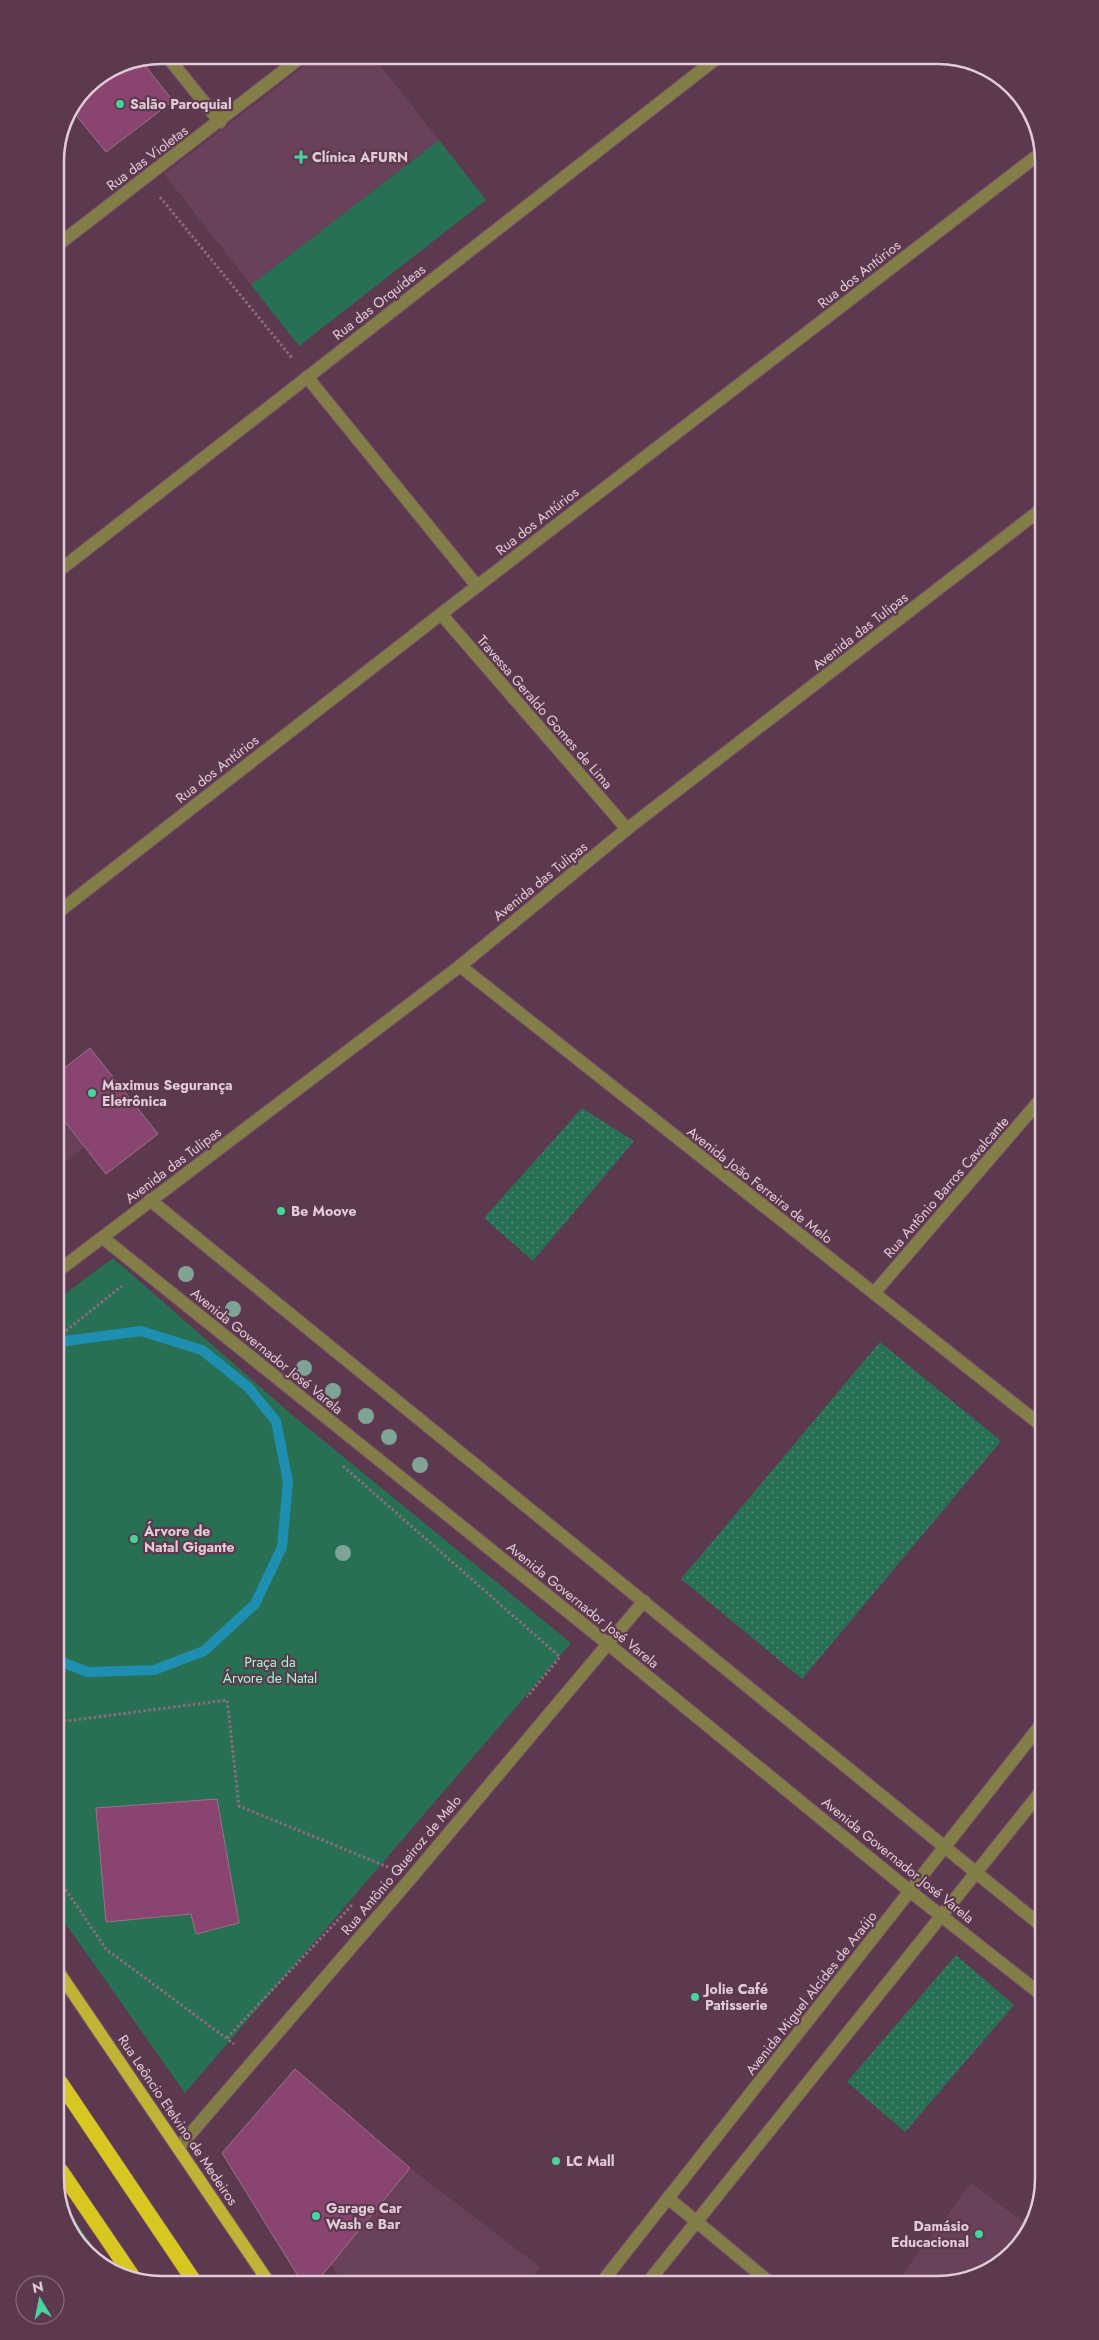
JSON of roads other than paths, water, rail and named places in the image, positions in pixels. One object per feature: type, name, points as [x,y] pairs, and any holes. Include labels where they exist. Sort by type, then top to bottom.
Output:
[{"type":"highway","points":[[64,2088],[191,2276]]},
{"type":"highway","points":[[64,2175],[127,2270]]},
{"type":"main road","name":"Rua Leôncio Etelvino de Medeiros","points":[[64,1980],[265,2276]]},
{"type":"street","points":[[173,64],[220,122]]},
{"type":"street","name":"Rua das Violetas","points":[[64,241],[293,64]]},
{"type":"street","name":"Rua das Orquídeas","points":[[64,567],[709,64]]},
{"type":"street","name":"Rua dos Antúrios","points":[[64,909],[477,586],[1035,158]]},
{"type":"street","points":[[307,377],[477,586]]},
{"type":"street","name":"Avenida das Tulipas","points":[[64,1267],[460,966],[627,829],[1035,514]]},
{"type":"street","name":"Travessa Geraldo Gomes de Lima","points":[[441,614],[627,829]]},
{"type":"street","name":"Avenida João Ferreira de Melo","points":[[460,966],[1035,1420]]},
{"type":"street","name":"Rua Antônio Barros Cavalcante","points":[[874,1294],[1035,1107]]},
{"type":"street","points":[[150,1200],[946,1846],[1035,1921]]},
{"type":"street","name":"Avenida Governador José Varela","points":[[103,1238],[608,1644],[911,1892],[943,1915],[1035,1989]]},
{"type":"street","name":"Rua Antônio Queiroz de Melo","points":[[179,2147],[412,1877],[644,1601]]},
{"type":"street","name":"Avenida Miguel Alcídes de Araújo","points":[[607,2276],[1035,1732]]},
{"type":"street","points":[[654,2276],[1035,1799]]},
{"type":"street","points":[[668,2198],[762,2276]]},
{"type":"waterway","points":[[64,1341],[141,1331],[202,1350],[248,1387],[276,1421],[288,1482],[282,1547],[255,1604],[204,1651],[154,1670],[88,1672],[64,1663]]},
{"type":"place","name":"Salão Paroquial","points":[[120,104]]},
{"type":"place","name":"Clínica AFURN","points":[[301,157]]},
{"type":"place","name":"Maximus Segurança Eletrônica","points":[[92,1093]]},
{"type":"place","name":"Be Moove","points":[[281,1211]]},
{"type":"place","name":"Árvore de Natal Gigante","points":[[134,1539]]},
{"type":"place","name":"Jolie Café Patisserie","points":[[695,1997]]},
{"type":"place","name":"LC Mall","points":[[556,2161]]},
{"type":"place","name":"Garage Car Wash e Bar","points":[[316,2216]]},
{"type":"place","name":"Damásio Educacional","points":[[979,2234]]},
{"type":"park label","name":"Praça da Árvore de Natal","points":[[270,1670]]}]
